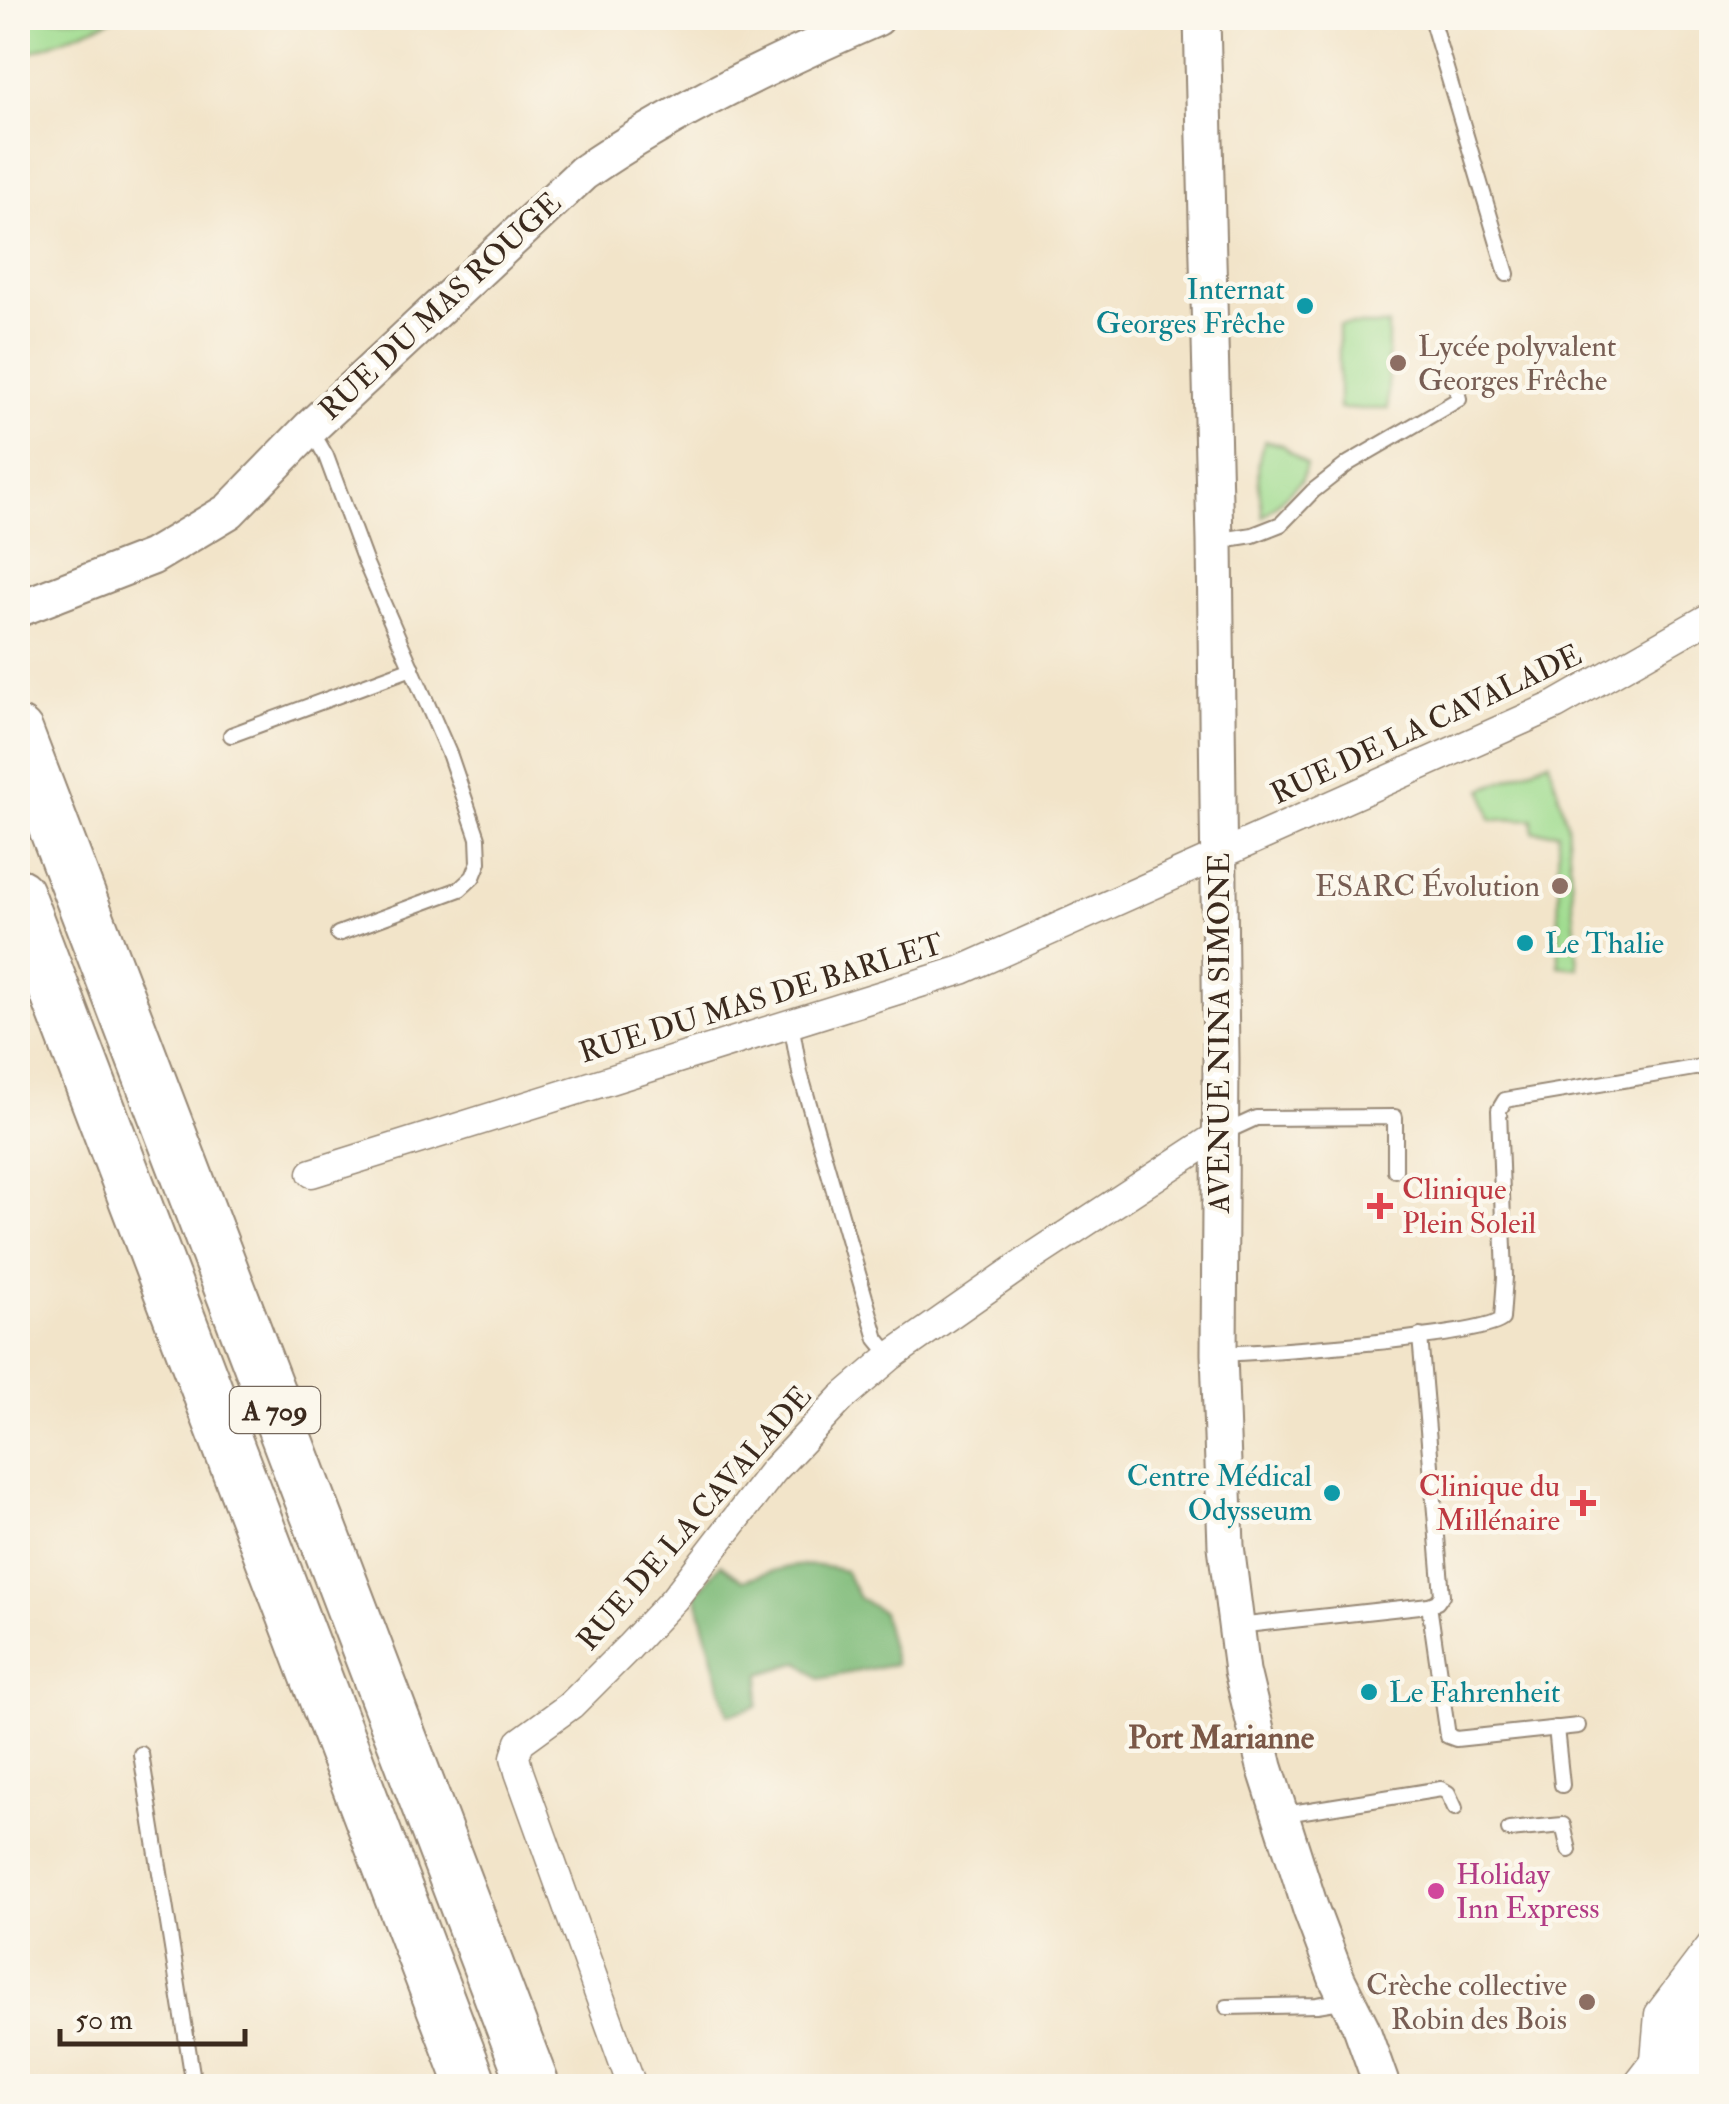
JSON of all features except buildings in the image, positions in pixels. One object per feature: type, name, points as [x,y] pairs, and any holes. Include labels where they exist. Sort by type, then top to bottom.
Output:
[{"type":"highway","name":"A 709","points":[[18,732],[534,2086]]},
{"type":"highway","name":"A 709","points":[[18,894],[472,2086]]},
{"type":"main road","points":[[1660,2081],[1712,1995]]},
{"type":"main road","points":[[1660,2081],[1712,2050]]},
{"type":"street","name":"RUE DU MAS ROUGE","points":[[18,608],[152,557],[228,510],[583,172],[733,82],[877,18]]},
{"type":"street","name":"AVENUE NINA SIMONE","points":[[1202,18],[1215,541],[1219,1354],[1226,1546],[1242,1671],[1279,1815],[1382,2086]]},
{"type":"street","name":"RUE DE LA CAVALADE","points":[[1218,856],[1556,705],[1712,616]]},
{"type":"street","name":"RUE DU MAS DE BARLET","points":[[312,1173],[962,970],[1218,856]]},
{"type":"street","name":"RUE DE LA CAVALADE","points":[[632,2086],[515,1757],[520,1742],[571,1704],[674,1599],[808,1430],[891,1356],[1220,1134]]},
{"type":"street","points":[[1660,2081],[1658,2014],[1712,1944]]},
{"type":"street","name":"AVENUE NINA SIMONE","points":[[1354,2013],[1404,2086]]},
{"type":"lane","points":[[1431,18],[1507,274]]},
{"type":"lane","points":[[1215,541],[1254,535],[1281,524],[1314,490],[1349,463],[1459,398],[1455,383]]},
{"type":"lane","points":[[310,428],[326,456],[478,838],[479,862],[473,877],[460,889],[338,934]]},
{"type":"lane","points":[[231,736],[412,668]]},
{"type":"lane","points":[[791,1023],[800,1073],[877,1339],[891,1356]]},
{"type":"lane","points":[[1219,1354],[1420,1336],[1496,1325],[1502,1319],[1499,1110],[1505,1100],[1712,1064]]},
{"type":"lane","points":[[1220,1134],[1256,1118],[1394,1117],[1395,1170]]},
{"type":"lane","points":[[1236,1626],[1429,1604],[1442,1595],[1420,1336]]},
{"type":"lane","points":[[1429,1604],[1448,1736],[1456,1739],[1578,1726]]},
{"type":"lane","points":[[1556,1728],[1562,1785]]},
{"type":"lane","points":[[142,1754],[194,2086]]},
{"type":"lane","points":[[1279,1815],[1441,1789],[1448,1792],[1455,1808]]},
{"type":"lane","points":[[1509,1830],[1563,1825],[1568,1850]]},
{"type":"lane","points":[[1228,2006],[1316,2005],[1354,2013]]},
{"type":"green space","points":[[18,18],[115,18],[18,58]]},
{"type":"green space","points":[[1339,325],[1388,325],[1388,409],[1339,409]]},
{"type":"green space","points":[[1265,441],[1282,445],[1306,465],[1302,480],[1263,517],[1258,468]]},
{"type":"green space","points":[[1549,761],[1567,823],[1578,968],[1559,966],[1558,832],[1533,832],[1533,819],[1491,820],[1483,789]]},
{"type":"green space","points":[[721,1564],[743,1580],[793,1566],[845,1571],[859,1598],[882,1612],[895,1664],[819,1679],[800,1662],[761,1674],[758,1706],[728,1715],[696,1594]]},
{"type":"place","name":"Internat Georges Frêche","points":[[1305,306]]},
{"type":"place","name":"Lycée polyvalent Georges Frêche","points":[[1398,363]]},
{"type":"place","name":"ESARC Évolution","points":[[1560,886]]},
{"type":"place","name":"Le Thalie","points":[[1525,943]]},
{"type":"place","name":"Clinique Plein Soleil","points":[[1380,1206]]},
{"type":"place","name":"Centre Médical Odysseum","points":[[1332,1493]]},
{"type":"place","name":"Clinique du Millénaire","points":[[1583,1503]]},
{"type":"place","name":"Le Fahrenheit","points":[[1369,1692]]},
{"type":"place","name":"Holiday Inn Express","points":[[1436,1891]]},
{"type":"place","name":"Crèche collective Robin des Bois","points":[[1587,2002]]},
{"type":"district","name":"Port Marianne","points":[[1221,1737]]}]
